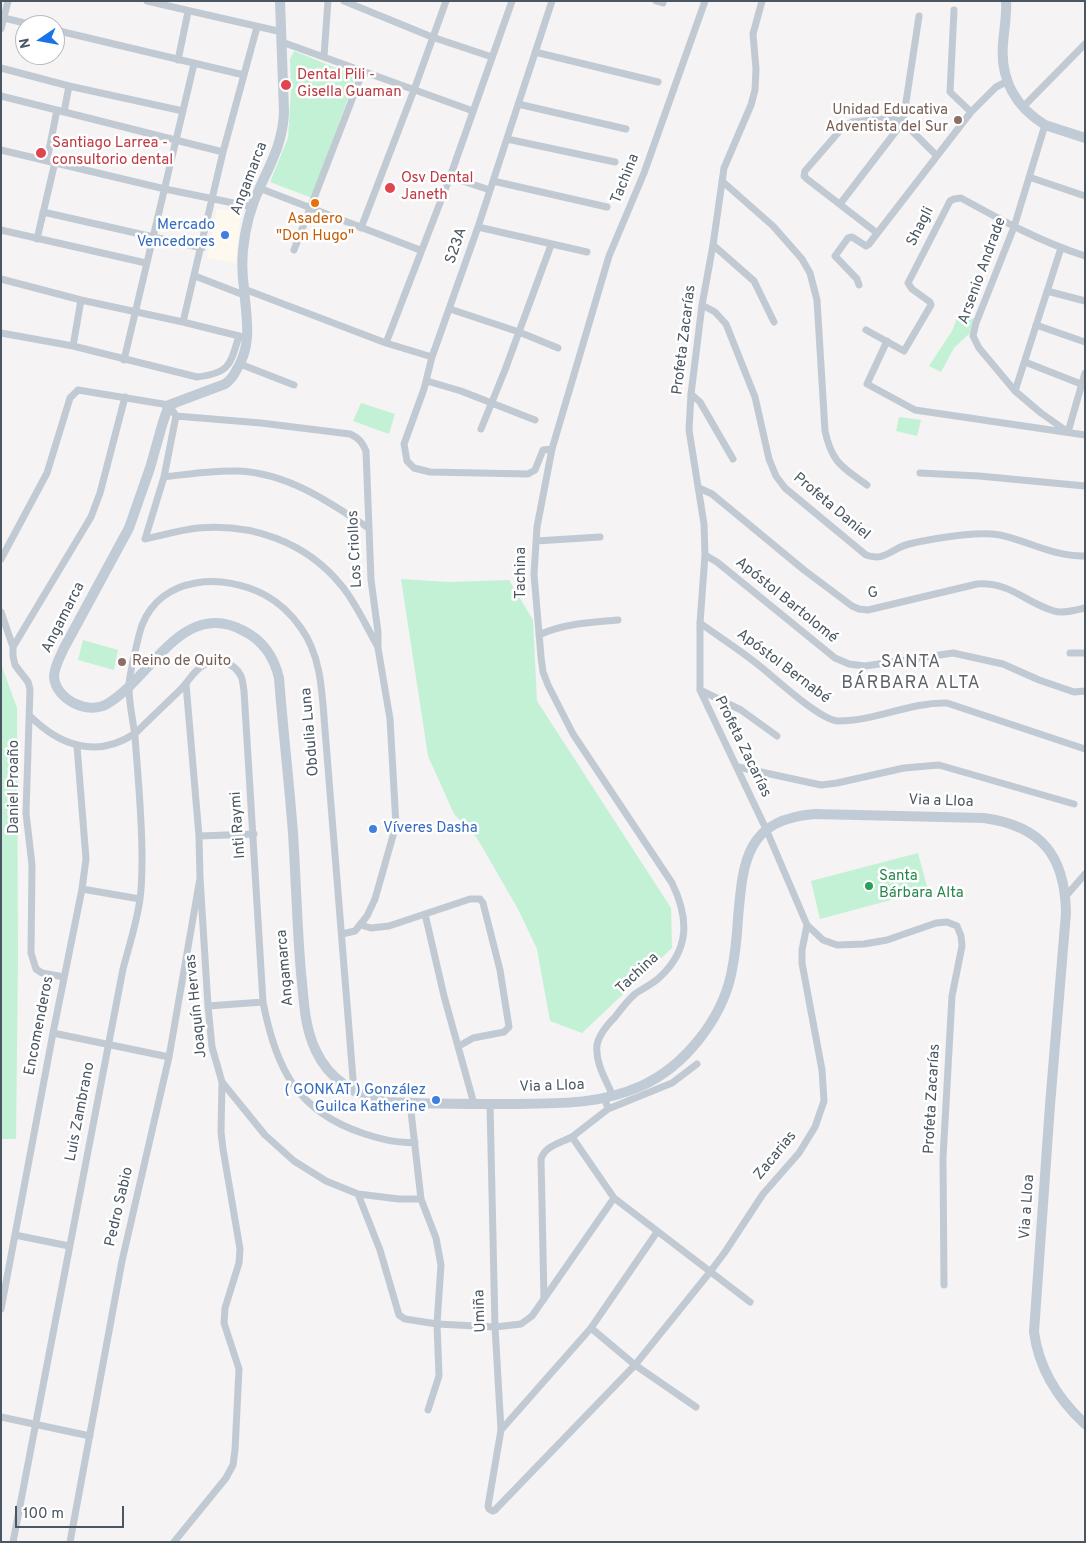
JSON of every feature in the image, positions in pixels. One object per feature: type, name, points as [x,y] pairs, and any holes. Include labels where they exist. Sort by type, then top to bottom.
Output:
[{"type":"street","points":[[1,29],[8,1]]},
{"type":"street","points":[[147,1],[257,27],[363,71],[473,110]]},
{"type":"street","name":"Angamarca","points":[[280,1],[283,130],[270,168],[259,188],[244,246],[244,292],[249,328],[244,337],[240,364],[232,378],[225,384],[169,405],[129,528],[64,648],[54,672],[56,684],[68,699],[84,707],[96,708],[104,705],[129,686],[176,638],[192,628],[203,625],[228,625],[240,628],[266,647],[272,656],[280,678],[293,832],[296,921],[306,1023],[316,1052],[324,1065],[335,1077],[354,1092],[376,1100],[410,1103]]},
{"type":"street","points":[[324,56],[328,1]]},
{"type":"street","points":[[344,1],[432,36],[492,57]]},
{"type":"street","points":[[361,228],[446,1]]},
{"type":"street","name":"S23A","points":[[552,1],[478,227],[432,357],[427,381],[404,444],[407,461],[414,468],[430,472],[528,474],[532,473],[543,450],[552,449]]},
{"type":"street","name":"Tachina","points":[[609,1101],[598,1062],[597,1045],[602,1031],[633,996],[660,977],[679,954],[684,934],[683,915],[672,883],[569,726],[543,672],[534,574],[536,541],[552,449],[609,256],[644,173],[705,1]]},
{"type":"street","name":"Profeta Zacarías","points":[[762,1],[753,34],[756,69],[755,90],[751,106],[729,155],[722,181],[702,305],[688,430],[704,524],[705,555],[700,623],[700,690],[702,698],[738,767],[807,925],[823,940],[837,945],[864,944],[887,940],[936,923],[947,922],[957,926],[962,946],[952,996],[943,1158],[944,1285]]},
{"type":"street","points":[[1006,1],[1002,62],[1006,82],[1010,90],[1023,107],[1046,126],[1085,138]]},
{"type":"street","points":[[386,342],[450,176],[511,2]]},
{"type":"street","points":[[954,10],[950,92],[971,112]]},
{"type":"street","points":[[178,60],[188,12]]},
{"type":"street","points":[[840,204],[903,122],[919,16]]},
{"type":"street","points":[[4,18],[15,21]]},
{"type":"street","points":[[183,322],[224,152],[257,27]]},
{"type":"street","points":[[65,32],[244,75]]},
{"type":"street","points":[[1023,107],[1085,44]]},
{"type":"street","points":[[535,52],[658,82]]},
{"type":"street","points":[[124,360],[194,64]]},
{"type":"street","points":[[1,68],[69,86],[183,111]]},
{"type":"street","points":[[294,250],[363,71]]},
{"type":"street","points":[[858,285],[857,279],[835,256],[848,238],[852,237],[866,246],[971,112],[996,87],[1006,82]]},
{"type":"street","points":[[47,160],[69,86]]},
{"type":"street","points":[[1,96],[224,152]]},
{"type":"street","points":[[518,104],[626,129]]},
{"type":"street","points":[[877,233],[804,176],[805,171],[843,127],[852,122],[888,117],[903,122],[936,155]]},
{"type":"street","name":"Arsenio Andrade","points":[[1046,126],[1014,227],[976,323],[973,336],[979,348],[1015,391],[1068,432],[1085,435]]},
{"type":"street","points":[[507,139],[615,162]]},
{"type":"street","points":[[1,150],[165,190],[253,207]]},
{"type":"street","points":[[38,238],[55,162]]},
{"type":"street","points":[[450,176],[490,190]]},
{"type":"street","points":[[1029,178],[1085,196]]},
{"type":"street","points":[[493,181],[607,207]]},
{"type":"street","points":[[722,181],[773,226],[802,259],[810,273],[817,300],[824,431],[829,449],[839,464],[867,486]]},
{"type":"street","points":[[259,188],[420,250]]},
{"type":"street","name":"Shagli","points":[[866,330],[904,351],[930,306],[930,302],[912,289],[908,283],[950,201],[954,198],[961,198],[1014,227],[1061,248],[1085,256]]},
{"type":"street","points":[[43,212],[202,248]]},
{"type":"street","points":[[478,227],[587,252]]},
{"type":"street","points":[[1,230],[146,263]]},
{"type":"street","points":[[481,429],[551,245]]},
{"type":"street","points":[[713,245],[754,281],[774,322]]},
{"type":"street","points":[[1015,391],[1061,248]]},
{"type":"street","points":[[195,276],[432,357]]},
{"type":"street","points":[[1,279],[135,313],[183,322],[244,337],[231,363],[210,376],[197,377],[73,346],[1,333]]},
{"type":"street","points":[[1047,291],[1085,301]]},
{"type":"street","points":[[73,346],[81,300]]},
{"type":"street","name":"Profeta Daniel","points":[[702,305],[715,312],[726,324],[754,397],[776,476],[785,488],[866,555],[874,558],[894,552],[906,544],[962,535],[998,534],[1053,552],[1072,556],[1085,556]]},
{"type":"street","points":[[450,309],[558,348]]},
{"type":"street","points":[[1036,325],[1085,342]]},
{"type":"street","points":[[887,341],[866,384],[916,410],[1068,432],[1085,373]]},
{"type":"street","points":[[1024,362],[1081,384]]},
{"type":"street","points":[[240,364],[294,385]]},
{"type":"street","points":[[427,381],[462,391],[534,420]]},
{"type":"street","points":[[1,559],[5,544],[47,473],[70,398],[74,392],[78,390],[169,405],[176,416],[164,477],[145,539],[197,528],[224,527],[251,530],[274,537],[314,558],[329,572],[342,586],[378,648]]},
{"type":"street","points":[[692,394],[700,402],[733,458]]},
{"type":"street","points":[[13,647],[91,517],[100,493],[125,397]]},
{"type":"street","name":"Los Criollos","points":[[176,416],[271,424],[350,434],[357,437],[366,451],[370,580],[378,632],[378,648],[390,719],[396,825],[375,899],[361,925]]},
{"type":"street","points":[[164,477],[198,473],[238,472],[260,475],[306,489],[329,501],[368,527]]},
{"type":"street","points":[[920,473],[979,476],[1085,486]]},
{"type":"street","name":"G","points":[[699,488],[712,494],[804,570],[852,606],[859,609],[868,610],[977,584],[991,583],[1002,586],[1055,611],[1085,608]]},
{"type":"street","points":[[536,541],[600,537]]},
{"type":"street","name":"Apóstol Bartolomé","points":[[705,555],[717,562],[834,658],[849,664],[865,666],[953,653],[1003,664],[1039,680],[1074,692],[1085,691]]},
{"type":"street","name":"Obdulia Luna","points":[[129,686],[142,626],[154,604],[177,588],[202,581],[226,583],[265,595],[285,609],[302,628],[312,646],[319,671],[354,1092]]},
{"type":"street","name":"Daniel Proaño","points":[[1,612],[13,647],[15,665],[28,682],[30,689],[26,813],[32,865],[31,953],[36,969],[42,973],[64,977]]},
{"type":"street","points":[[539,635],[548,630],[618,620]]},
{"type":"street","name":"Apóstol Bernabé","points":[[700,623],[756,663],[812,709],[836,722],[865,718],[932,703],[947,703],[1085,750]]},
{"type":"street","points":[[1070,653],[1085,653]]},
{"type":"street","name":"Inti Raymi","points":[[30,716],[43,729],[77,746],[103,746],[116,743],[134,734],[202,666],[215,661],[226,662],[235,668],[242,677],[254,834],[263,1002],[269,1032],[286,1075],[306,1100],[327,1118],[347,1128],[388,1140],[415,1142]]},
{"type":"street","name":"Joaquín Hervas","points":[[186,684],[199,836],[208,1006],[212,1047],[222,1082],[265,1134],[294,1161],[326,1181],[358,1194],[399,1199],[421,1199]]},
{"type":"street","name":"Luis Zambrano","points":[[13,1542],[123,968],[140,899],[142,858],[129,686]]},
{"type":"street","points":[[700,690],[741,710],[777,736]]},
{"type":"street","name":"Encomenderos","points":[[1,1309],[82,890],[86,859],[77,746]]},
{"type":"street","points":[[738,767],[821,785],[904,768],[939,765],[1074,804]]},
{"type":"street","name":"Via a Lloa","points":[[410,1103],[566,1104],[609,1101],[662,1074],[702,1036],[712,1023],[731,975],[744,866],[754,842],[766,829],[788,819],[814,814],[984,818],[1003,821],[1021,827],[1048,849],[1061,873],[1066,896],[1034,1332],[1036,1347],[1049,1379],[1070,1410],[1085,1424]]},
{"type":"street","points":[[199,836],[254,834]]},
{"type":"street","points":[[1066,896],[1085,874]]},
{"type":"street","name":"Pedro Sabio","points":[[70,1542],[122,1261],[168,1057],[200,878]]},
{"type":"street","points":[[82,890],[140,899]]},
{"type":"street","points":[[342,934],[355,931],[361,925],[379,928],[470,898],[480,899],[485,907],[500,970],[509,1027],[504,1032],[473,1038],[459,1046]]},
{"type":"street","points":[[425,914],[444,996],[474,1104]]},
{"type":"street","name":"Zacarias","points":[[495,1510],[634,1365],[710,1272],[763,1194],[799,1153],[815,1127],[824,1100],[822,1070],[802,963],[802,950],[807,925]]},
{"type":"street","points":[[208,1006],[263,1002]]},
{"type":"street","points":[[53,1033],[168,1057]]},
{"type":"street","points":[[544,1298],[543,1152],[572,1137],[609,1101],[672,1083],[697,1064]]},
{"type":"street","points":[[174,1542],[226,1478],[233,1465],[239,1369],[224,1323],[225,1308],[239,1263],[240,1249],[222,1141],[222,1082]]},
{"type":"street","points":[[410,1103],[421,1199],[436,1238],[440,1258],[437,1324],[439,1376],[428,1410]]},
{"type":"street","name":"Umiña","points":[[490,1104],[495,1327],[501,1430],[488,1506],[491,1510],[495,1510]]},
{"type":"street","points":[[572,1137],[614,1198],[750,1302]]},
{"type":"street","points":[[358,1194],[380,1250],[396,1306],[399,1314],[404,1319],[437,1324],[495,1327],[521,1324],[528,1320],[614,1198]]},
{"type":"street","points":[[501,1430],[590,1328],[656,1232]]},
{"type":"street","points":[[15,1234],[69,1246]]},
{"type":"street","points":[[590,1328],[634,1365],[696,1407]]},
{"type":"street","points":[[1,1417],[90,1436]]},
{"type":"shaded area","name":"Mercado Vencedores","points":[[217,208],[241,213],[236,263],[207,258]]},
{"type":"green space","points":[[294,51],[356,76],[312,198],[270,182],[288,138],[291,90],[290,59]]},
{"type":"green space","points":[[959,313],[974,319],[970,333],[954,348],[941,372],[929,366],[952,331]]},
{"type":"green space","points":[[361,403],[395,414],[389,434],[353,421]]},
{"type":"green space","points":[[899,417],[921,420],[917,436],[896,431]]},
{"type":"green space","points":[[401,579],[449,582],[509,580],[533,620],[537,701],[671,908],[672,948],[582,1033],[550,1021],[537,949],[518,909],[477,838],[454,814],[428,756]]},
{"type":"green space","points":[[83,640],[118,650],[114,670],[78,660]]},
{"type":"green space","points":[[1,664],[17,708],[18,960],[16,1139],[1,1139]]},
{"type":"green space","name":"Santa Bárbara Alta","points":[[918,853],[928,890],[820,919],[811,881]]},
{"type":"place","name":"Dental Pili - Gisella Guaman","points":[[286,85]]},
{"type":"place","name":"Unidad Educativa Adventista del Sur","points":[[958,120]]},
{"type":"place","name":"Santiago Larrea - consultorio dental","points":[[41,153]]},
{"type":"place","name":"Osv Dental Janeth","points":[[390,188]]},
{"type":"place","name":"Asadero \"Don Hugo\"","points":[[315,203]]},
{"type":"place","name":"Mercado Vencedores","points":[[225,235]]},
{"type":"place","name":"Reino de Quito","points":[[122,662]]},
{"type":"place","name":"Víveres Dasha","points":[[373,829]]},
{"type":"place","name":"Santa Bárbara Alta","points":[[869,886]]},
{"type":"place","name":"( GONKAT ) González Guilca Katherine","points":[[436,1100]]},
{"type":"district","name":"SANTA BÁRBARA ALTA","points":[[911,673]]}]
